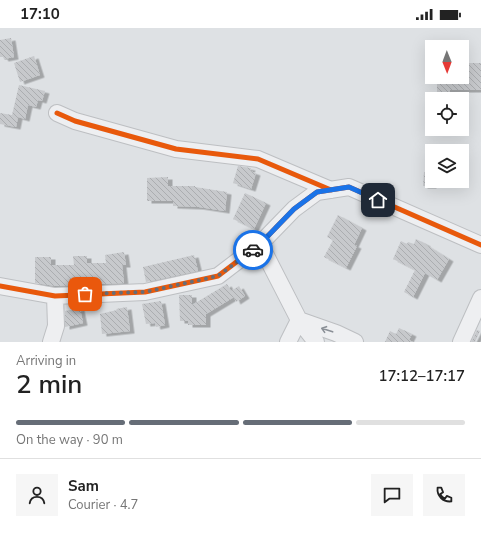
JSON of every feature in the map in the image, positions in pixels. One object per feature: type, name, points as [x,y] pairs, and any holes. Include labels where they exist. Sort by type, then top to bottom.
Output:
[{"type":"street","points":[[57,112],[74,122],[176,148],[258,159],[330,190]]},
{"type":"street","points":[[0,286],[54,296],[145,292],[218,276],[260,244],[294,209],[317,192],[349,187],[481,245]]},
{"type":"street","points":[[260,244],[299,320],[316,342]]},
{"type":"street","points":[[51,342],[56,326],[54,296]]},
{"type":"street","points":[[461,342],[481,298]]},
{"type":"street","points":[[288,342],[299,320]]},
{"type":"street","points":[[299,320],[336,333],[354,342]]},
{"type":"building","points":[[11,38],[14,57],[4,59],[3,57],[0,57],[0,40]]},
{"type":"building","points":[[34,56],[40,75],[20,82],[14,63]]},
{"type":"building","points":[[469,63],[481,63],[481,90],[450,90],[450,92],[437,92],[437,84],[469,84]]},
{"type":"building","points":[[19,85],[45,91],[42,101],[38,100],[36,107],[28,105],[25,119],[18,117],[16,127],[0,124],[0,113],[12,115]]},
{"type":"building","points":[[238,166],[251,168],[250,171],[256,173],[251,189],[233,183]]},
{"type":"building","points":[[424,172],[425,172],[425,186],[423,186]]},
{"type":"building","points":[[168,177],[168,186],[195,186],[227,192],[225,211],[199,207],[173,206],[173,201],[147,201],[147,178]]},
{"type":"building","points":[[245,193],[266,203],[254,229],[233,219]]},
{"type":"building","points":[[338,215],[362,228],[354,245],[357,246],[346,268],[324,257],[333,240],[327,237]]},
{"type":"building","points":[[416,239],[449,259],[437,280],[425,273],[413,297],[404,292],[415,270],[393,259],[401,241],[407,244],[408,242],[414,244]]},
{"type":"building","points":[[124,252],[126,265],[122,265],[124,283],[56,286],[35,283],[35,257],[51,257],[51,265],[74,265],[73,256],[87,256],[87,263],[106,263],[105,255]]},
{"type":"building","points":[[194,255],[198,271],[146,282],[143,267]]},
{"type":"building","points":[[227,284],[231,291],[239,286],[245,296],[236,302],[234,297],[206,314],[206,325],[188,325],[188,321],[180,321],[179,295],[192,295],[192,305]]},
{"type":"building","points":[[161,301],[165,325],[156,327],[155,323],[146,324],[142,304]]},
{"type":"building","points":[[127,307],[130,331],[102,334],[100,314]]},
{"type":"building","points":[[80,308],[83,323],[65,327],[65,311]]},
{"type":"building","points":[[399,328],[412,334],[409,340],[413,342],[385,342],[390,331],[396,334]]},
{"type":"building","points":[[477,330],[480,331],[475,342],[471,342]]},
{"type":"cycle path","points":[[57,113],[75,121],[176,149],[258,159],[331,190]]},
{"type":"cycle path","points":[[0,286],[55,296],[145,292],[218,276],[260,244],[294,209],[317,192],[349,187],[481,245]]},
{"type":"way so far","points":[[85,294],[145,292],[218,276],[253,250]]},
{"type":"route","points":[[253,250],[294,209],[317,192],[349,187],[378,200]]}]
